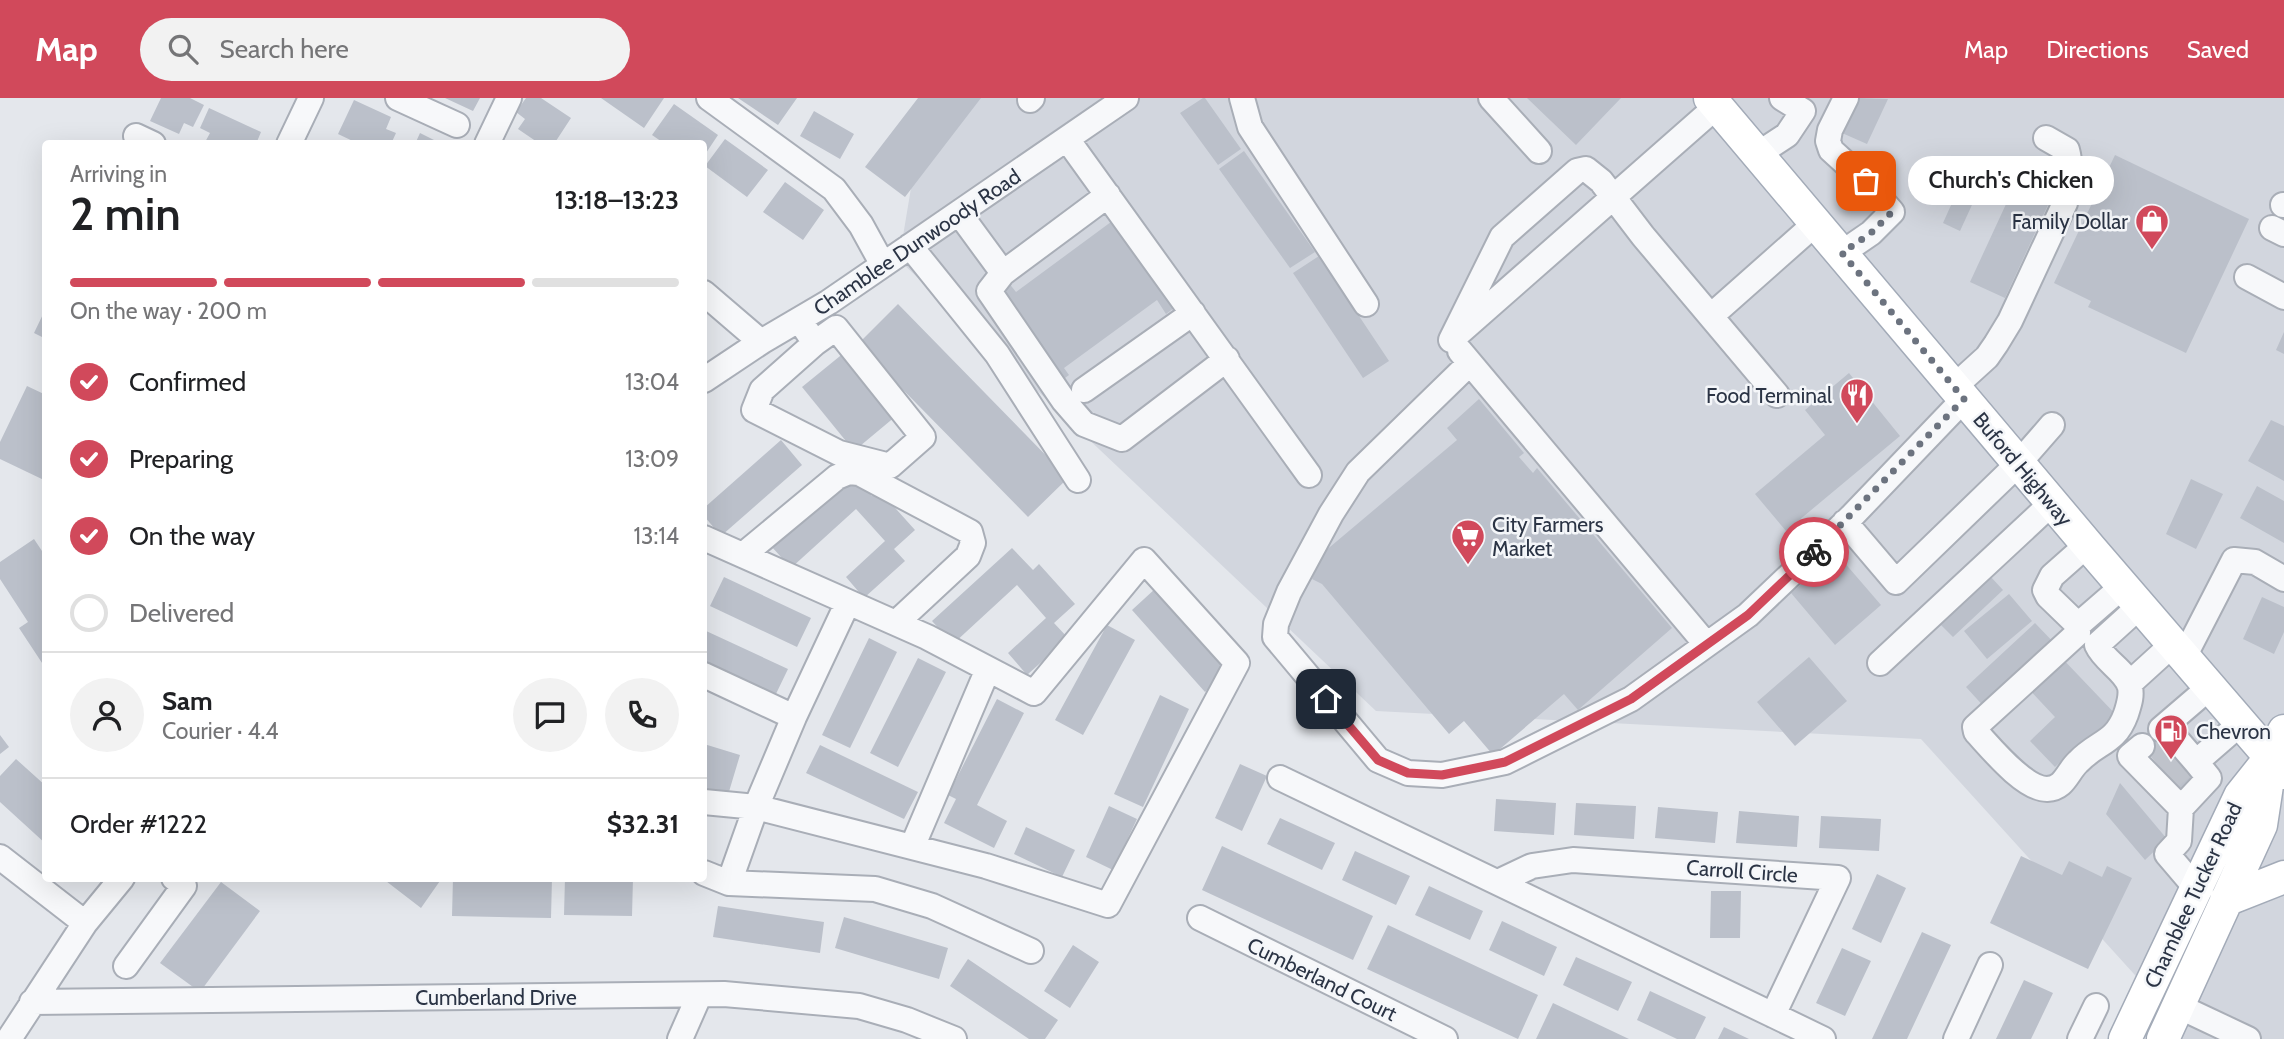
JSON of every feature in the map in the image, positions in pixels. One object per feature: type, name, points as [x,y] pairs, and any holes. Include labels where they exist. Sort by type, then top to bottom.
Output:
[{"type":"main road","name":"Buford Highway","points":[[1714,102],[2018,464],[2241,723],[2280,754]]},
{"type":"main road","name":"Chamblee Tucker Road","points":[[2124,1039],[2240,796],[2280,754]]},
{"type":"main road","name":"Chamblee Tucker Road","points":[[2163,1039],[2261,825],[2280,754]]},
{"type":"main road","points":[[2226,900],[2284,877]]},
{"type":"street","points":[[291,140],[311,98]]},
{"type":"street","points":[[398,98],[457,125]]},
{"type":"street","points":[[489,140],[509,98]]},
{"type":"street","points":[[709,98],[834,189],[861,225],[883,265]]},
{"type":"street","points":[[1242,98],[1250,127],[1366,304]]},
{"type":"street","points":[[1491,98],[1539,151]]},
{"type":"street","points":[[1758,154],[1787,135],[1802,111],[1782,98]]},
{"type":"street","points":[[1842,253],[1871,233],[1892,212],[1866,181],[1831,150],[1828,141],[1830,130],[1846,98]]},
{"type":"street","name":"Chamblee Dunwoody Road","points":[[707,378],[761,342],[800,321],[1125,99]]},
{"type":"street","points":[[1451,340],[1614,198],[1714,102]]},
{"type":"street","points":[[1471,363],[1358,472],[1331,514],[1289,592],[1276,624],[1275,637],[1378,760],[1408,773],[1442,775],[1505,762],[1631,699],[1748,615],[1845,522],[1959,393],[2010,321],[2065,203],[2069,185],[2070,159],[2067,150],[2046,138]]},
{"type":"street","points":[[1067,139],[1309,475]]},
{"type":"street","points":[[1451,340],[1502,237],[1577,171],[1586,169],[1601,181],[1643,236],[1777,395]]},
{"type":"street","points":[[1108,195],[1003,273],[989,291],[1064,401],[1084,424],[1122,439],[1227,359]]},
{"type":"street","points":[[959,213],[1003,273]]},
{"type":"street","points":[[1711,317],[1816,223]]},
{"type":"street","points":[[910,246],[997,354],[1078,480]]},
{"type":"street","points":[[2247,277],[2284,297]]},
{"type":"street","points":[[707,296],[761,342]]},
{"type":"street","points":[[1084,390],[1193,313]]},
{"type":"street","points":[[800,321],[815,343]]},
{"type":"street","points":[[836,328],[923,437],[890,466],[839,453],[754,410],[762,390],[815,343],[836,328]]},
{"type":"street","points":[[1451,340],[1706,644]]},
{"type":"street","points":[[1845,522],[1896,582],[2018,464],[2052,425]]},
{"type":"street","points":[[743,555],[837,477],[849,472],[859,473],[970,532],[973,543],[968,556],[896,623]]},
{"type":"street","points":[[1881,663],[2052,503]]},
{"type":"street","points":[[707,539],[896,623],[1034,693],[1144,560],[1237,663],[1108,905],[913,845],[756,807],[707,802]]},
{"type":"street","points":[[2087,545],[2052,576],[2045,590],[2078,625],[2078,633],[1975,727],[1976,732],[2021,778],[2044,789],[2057,786],[2064,782],[2077,762],[2115,736],[2131,698],[2129,684],[2097,645],[2131,596]]},
{"type":"street","points":[[2129,684],[2178,650],[2234,560],[2255,562],[2284,579]]},
{"type":"street","points":[[2078,625],[2131,596]]},
{"type":"street","points":[[729,883],[756,807],[794,717],[848,602]]},
{"type":"street","points":[[913,845],[988,669]]},
{"type":"street","points":[[707,676],[794,717]]},
{"type":"street","points":[[2196,888],[2167,855],[2179,841],[2181,808],[2169,755],[2210,687]]},
{"type":"street","points":[[2169,755],[2241,723]]},
{"type":"street","points":[[2169,755],[2209,778],[2181,808]]},
{"type":"street","points":[[1280,778],[1824,1039]]},
{"type":"street","points":[[0,857],[85,923]]},
{"type":"street","name":"Carroll Circle","points":[[1498,883],[1532,866],[1573,860],[1838,878],[1773,1015]]},
{"type":"street","points":[[707,874],[729,883],[875,890],[932,906],[1031,951]]},
{"type":"street","points":[[9,1039],[85,923],[119,882]]},
{"type":"street","points":[[126,966],[184,886],[179,882]]},
{"type":"street","name":"Cumberland Court","points":[[1200,918],[1445,1039]]},
{"type":"street","points":[[1956,1039],[1990,965]]},
{"type":"street","name":"Cumberland Drive","points":[[32,1002],[724,994],[859,1006],[907,1020],[954,1039]]},
{"type":"street","points":[[680,1039],[699,996]]},
{"type":"street","points":[[2080,1039],[2096,1006]]},
{"type":"street","points":[[2178,1006],[2248,1039]]},
{"type":"shaded area","points":[[926,98],[2284,98],[2284,1039],[2155,1039],[2163,1006],[1921,739],[1376,711],[899,260]]},
{"type":"building","points":[[161,98],[190,98],[204,105],[193,127],[184,123],[179,134],[150,121]]},
{"type":"building","points":[[445,98],[480,98],[473,111]]},
{"type":"building","points":[[526,98],[541,98],[571,118],[557,140],[534,140],[518,129],[525,119],[516,112]]},
{"type":"building","points":[[601,98],[664,98],[644,128]]},
{"type":"building","points":[[738,98],[797,98],[778,125]]},
{"type":"building","points":[[918,98],[981,98],[905,197],[865,167]]},
{"type":"building","points":[[1203,98],[1241,149],[1218,165],[1180,113]]},
{"type":"building","points":[[1527,98],[1621,98],[1576,145]]},
{"type":"building","points":[[1858,98],[1888,99],[1867,144],[1842,133]]},
{"type":"building","points":[[354,100],[391,117],[386,129],[396,133],[393,140],[351,140],[338,134]]},
{"type":"building","points":[[674,104],[718,135],[707,152],[707,140],[659,140],[652,135]]},
{"type":"building","points":[[209,108],[261,132],[258,140],[206,140],[210,133],[200,128]]},
{"type":"building","points":[[814,111],[854,134],[840,159],[800,136]]},
{"type":"building","points":[[420,133],[434,140],[417,140]]},
{"type":"building","points":[[725,139],[768,170],[747,197],[707,167],[707,163]]},
{"type":"building","points":[[1244,151],[1315,252],[1290,268],[1219,169]]},
{"type":"building","name":"Family Dollar","points":[[2115,155],[2249,219],[2186,353],[2088,307],[2091,301],[2054,283]]},
{"type":"building","points":[[2025,163],[2060,179],[2005,298],[1970,282]]},
{"type":"building","points":[[785,182],[824,210],[803,240],[763,212]]},
{"type":"building","points":[[1960,185],[1977,194],[1960,231],[1943,223]]},
{"type":"building","points":[[1115,219],[1178,305],[1166,314],[1157,300],[1064,368],[1069,375],[1061,381],[995,292],[1008,282],[1016,292]]},
{"type":"building","points":[[1319,256],[1389,361],[1363,378],[1293,273]]},
{"type":"building","points":[[898,304],[1068,478],[1028,517],[858,344]]},
{"type":"building","points":[[42,316],[42,337],[34,333]]},
{"type":"building","points":[[2284,332],[2284,354],[2276,350]]},
{"type":"building","points":[[845,352],[896,416],[854,451],[802,387]]},
{"type":"building","points":[[1849,373],[1900,436],[1786,531],[1755,494],[1825,435],[1805,410]]},
{"type":"building","points":[[27,386],[42,393],[42,479],[0,459],[0,442]]},
{"type":"building","name":"City Farmers Market","points":[[1479,399],[1524,453],[1519,457],[1533,473],[1537,468],[1672,628],[1578,710],[1564,694],[1493,755],[1464,721],[1449,734],[1322,584],[1312,579],[1324,552],[1457,440],[1447,428]]},
{"type":"building","points":[[2271,420],[2284,426],[2284,481],[2248,461]]},
{"type":"building","points":[[781,440],[802,465],[721,536],[707,520],[707,505]]},
{"type":"building","points":[[852,473],[872,496],[879,490],[915,530],[894,549],[905,561],[864,598],[846,577],[885,541],[856,509],[791,568],[771,546]]},
{"type":"building","points":[[2191,479],[2223,494],[2196,549],[2166,534]]},
{"type":"building","points":[[2257,486],[2284,501],[2284,543],[2240,518]]},
{"type":"building","points":[[34,539],[42,551],[42,663],[19,628],[28,622],[0,579],[0,562]]},
{"type":"building","points":[[1012,548],[1033,570],[1039,564],[1075,604],[1054,623],[1068,638],[1027,675],[1008,653],[1046,618],[1017,585],[953,644],[932,621]]},
{"type":"building","points":[[1837,554],[1881,605],[1835,645],[1791,593]]},
{"type":"building","points":[[1990,576],[2003,590],[1953,637],[1940,624]]},
{"type":"building","points":[[724,577],[811,618],[797,647],[710,606]]},
{"type":"building","points":[[1156,588],[1230,669],[1205,692],[1132,610]]},
{"type":"building","points":[[2009,594],[2032,621],[1987,659],[1964,631]]},
{"type":"building","points":[[2262,597],[2284,607],[2284,632],[2274,654],[2243,639]]},
{"type":"building","points":[[2035,623],[2057,646],[1987,710],[1966,687]]},
{"type":"building","points":[[1107,625],[1135,640],[1083,735],[1055,720]]},
{"type":"building","points":[[707,631],[788,669],[774,698],[707,666]]},
{"type":"building","points":[[869,638],[897,652],[850,748],[822,735]]},
{"type":"building","points":[[2059,655],[2121,720],[2078,745],[2055,767],[2030,741],[2055,717],[2026,686]]},
{"type":"building","points":[[1809,657],[1847,701],[1795,746],[1757,702]]},
{"type":"building","points":[[918,658],[946,672],[898,767],[870,753]]},
{"type":"building","points":[[1160,695],[1189,709],[1143,807],[1114,794]]},
{"type":"building","points":[[997,699],[1024,713],[977,805],[1007,821],[994,848],[944,823],[956,799],[948,795]]},
{"type":"building","name":"Chevron","points":[[2158,726],[2204,779],[2185,796],[2139,742]]},
{"type":"building","points":[[0,735],[9,747],[0,754]]},
{"type":"building","points":[[707,745],[740,755],[728,795],[707,789]]},
{"type":"building","points":[[820,745],[918,792],[904,819],[806,773]]},
{"type":"building","points":[[16,759],[42,782],[42,840],[0,802],[0,776]]},
{"type":"building","points":[[1240,764],[1267,776],[1242,831],[1215,818]]},
{"type":"building","points":[[2120,783],[2167,839],[2145,860],[2106,814]]},
{"type":"building","points":[[1496,799],[1556,803],[1554,835],[1494,831]]},
{"type":"building","points":[[1576,803],[1636,806],[1634,839],[1574,835]]},
{"type":"building","points":[[1109,806],[1137,819],[1113,870],[1086,857]]},
{"type":"building","points":[[1658,807],[1718,812],[1715,843],[1655,838]]},
{"type":"building","points":[[1739,811],[1799,816],[1797,847],[1736,843]]},
{"type":"building","points":[[1821,816],[1881,819],[1879,851],[1819,848]]},
{"type":"building","points":[[1280,818],[1335,843],[1322,870],[1267,844]]},
{"type":"building","points":[[1026,827],[1075,850],[1062,877],[1014,854]]},
{"type":"building","points":[[1222,846],[1373,916],[1353,960],[1202,890]]},
{"type":"building","points":[[1355,851],[1410,876],[1396,905],[1342,880]]},
{"type":"building","points":[[2021,856],[2062,875],[2069,861],[2102,877],[2107,866],[2132,878],[2088,969],[1990,923]]},
{"type":"building","points":[[1877,874],[1906,888],[1881,943],[1852,929]]},
{"type":"building","points":[[221,882],[260,911],[200,992],[160,963]]},
{"type":"building","points":[[387,882],[439,882],[421,908]]},
{"type":"building","points":[[453,882],[552,882],[551,918],[452,916]]},
{"type":"building","points":[[565,882],[633,882],[632,916],[564,915]]},
{"type":"building","points":[[1429,886],[1483,911],[1470,940],[1415,915]]},
{"type":"building","points":[[1711,891],[1741,891],[1740,938],[1710,938]]},
{"type":"building","points":[[718,906],[824,922],[820,953],[713,937]]},
{"type":"building","points":[[844,917],[948,948],[939,979],[835,948]]},
{"type":"building","points":[[1502,921],[1557,947],[1544,976],[1489,950]]},
{"type":"building","points":[[1388,925],[1538,995],[1518,1039],[1367,969]]},
{"type":"building","points":[[1922,932],[1951,945],[1907,1039],[1872,1039]]},
{"type":"building","points":[[1073,945],[1099,962],[1070,1008],[1044,991]]},
{"type":"building","points":[[1842,948],[1871,961],[1845,1016],[1816,1003]]},
{"type":"building","points":[[1576,957],[1632,982],[1618,1011],[1563,985]]},
{"type":"building","points":[[968,959],[1058,1020],[1045,1039],[1029,1039],[950,986]]},
{"type":"building","points":[[2024,980],[2053,993],[2031,1039],[1996,1039]]},
{"type":"building","points":[[1650,991],[1706,1017],[1695,1039],[1677,1039],[1637,1020]]},
{"type":"building","points":[[1553,1003],[1629,1039],[1536,1039]]},
{"type":"building","points":[[1724,1027],[1749,1039],[1718,1039]]},
{"type":"tunnel","points":[[2154,760],[2173,744]]},
{"type":"tunnel","points":[[2170,778],[2189,762]]},
{"type":"way so far","points":[[1814,552],[1964,399],[1842,253],[1871,233],[1892,212],[1866,181]]},
{"type":"place","name":"Church's Chicken","points":[[1866,181]]},
{"type":"place","name":"Family Dollar","points":[[2152,251]]},
{"type":"place","name":"Food Terminal","points":[[1857,425]]},
{"type":"place","name":"City Farmers Market","points":[[1468,566]]},
{"type":"place","name":"Chevron","points":[[2171,761]]},
{"type":"route","points":[[1326,699],[1378,760],[1408,773],[1442,775],[1505,762],[1631,699],[1748,615],[1814,552]]}]
